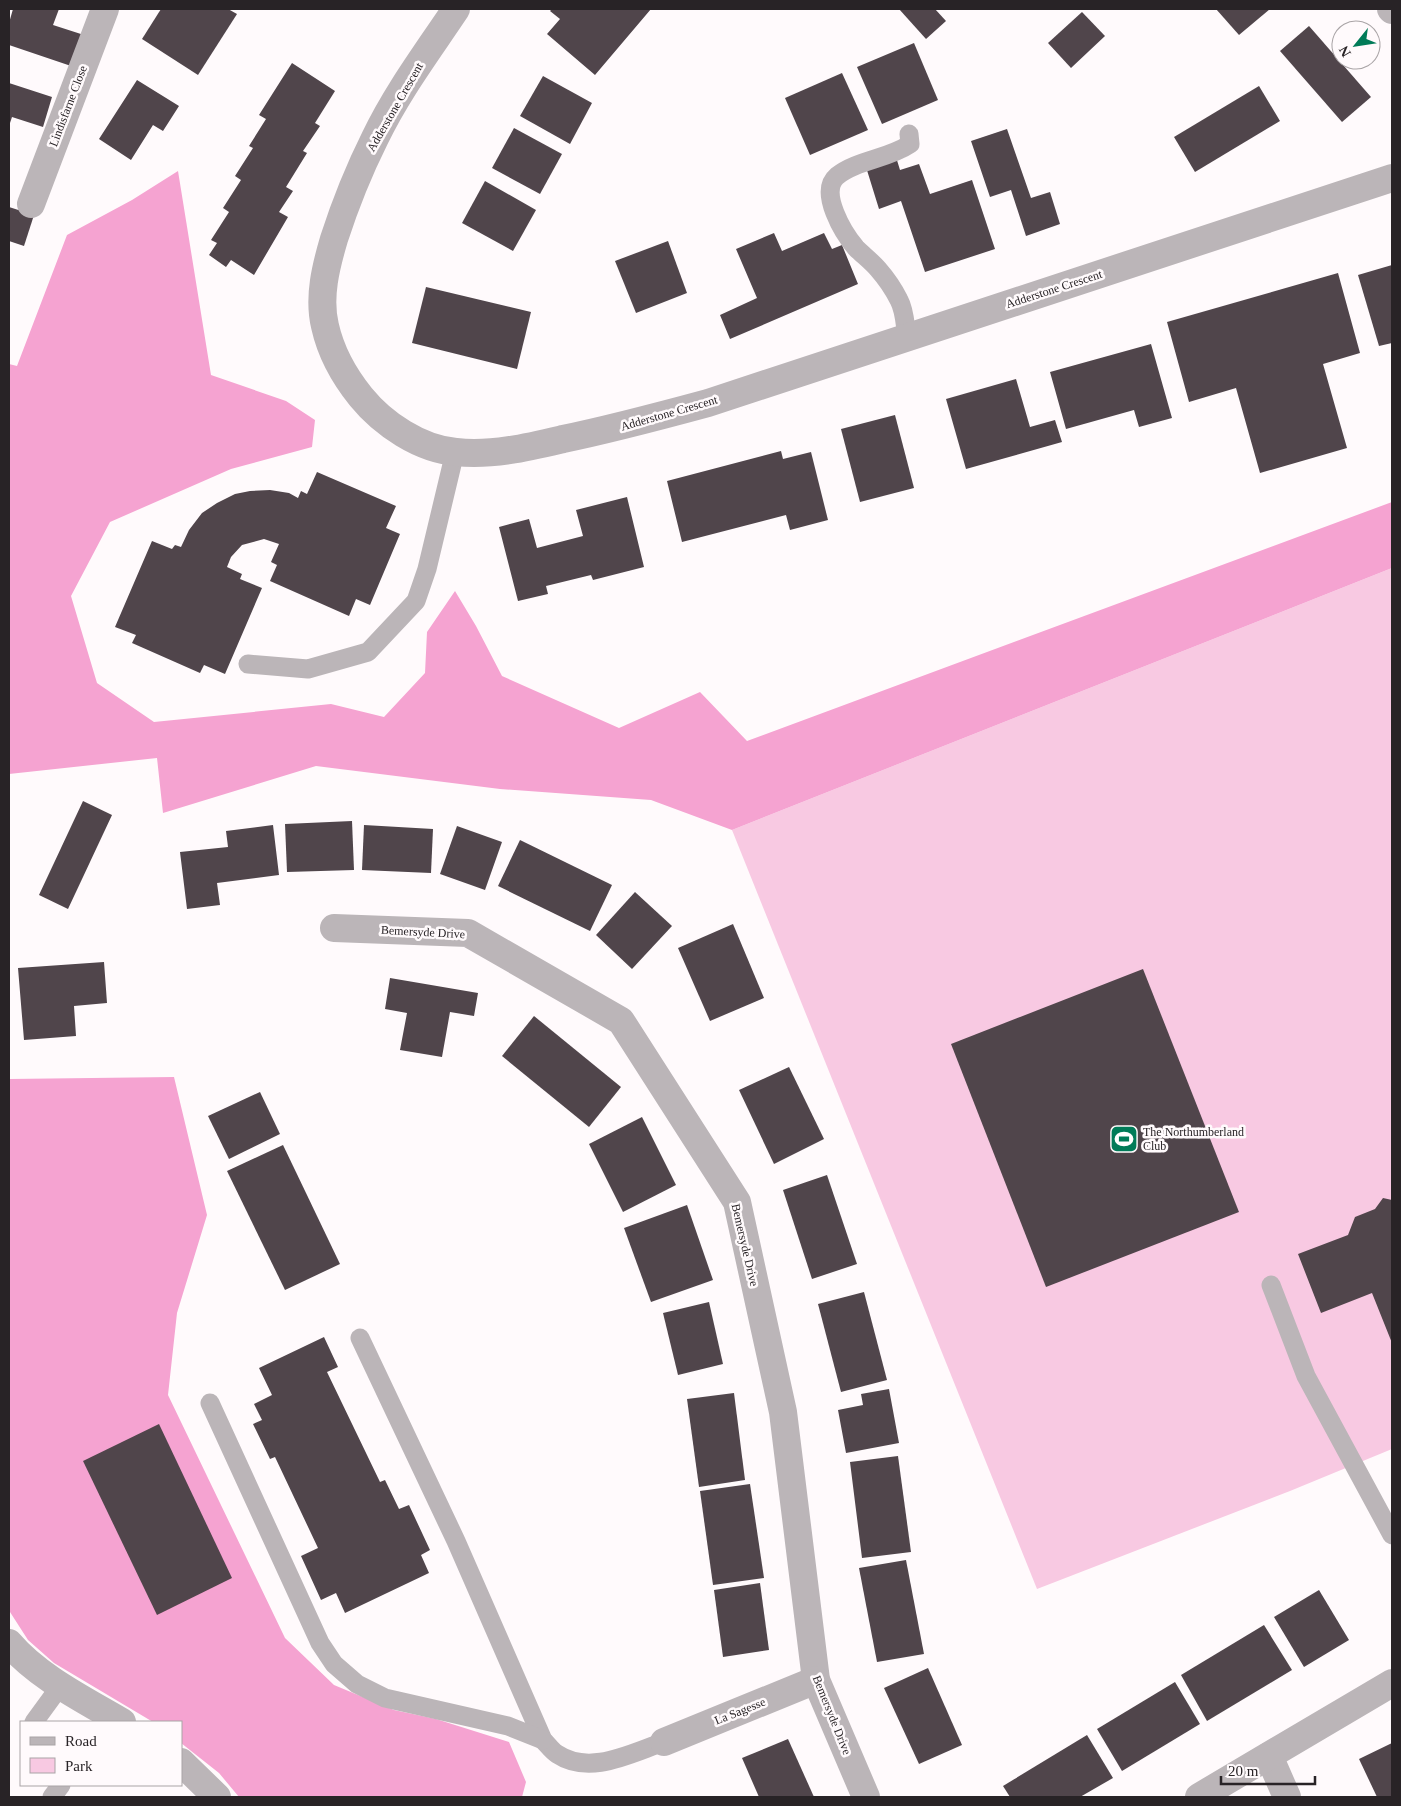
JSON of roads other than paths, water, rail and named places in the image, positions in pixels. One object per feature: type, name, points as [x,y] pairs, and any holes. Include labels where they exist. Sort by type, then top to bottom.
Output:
[{"type":"street","name":"Lindisfarne Close","points":[[31,204],[105,9]]},
{"type":"street","name":"Adderstone Crescent","points":[[456,9],[404,87],[375,137],[341,217],[328,260],[322,294],[324,324],[334,355],[348,382],[369,406],[400,431],[428,445],[455,452],[492,452],[521,448],[613,428],[708,403],[1392,178]]},
{"type":"street","name":"Bemersyde Drive","points":[[334,928],[468,933],[621,1020],[737,1202],[783,1412],[816,1680],[866,1797]]},
{"type":"street","points":[[9,1643],[22,1658],[61,1686],[120,1721]]},
{"type":"street","name":"La Sagesse","points":[[664,1742],[816,1680]]},
{"type":"street","points":[[1199,1797],[1392,1683]]},
{"type":"street","points":[[1269,1756],[1287,1797]]},
{"type":"street","points":[[182,1763],[217,1797]]},
{"type":"lane","points":[[908,337],[899,300],[878,269],[855,247],[839,223],[831,198],[831,186],[836,178],[847,170],[900,151],[910,144],[909,134]]},
{"type":"lane","points":[[248,664],[308,669],[368,652],[416,601],[427,569],[455,452]]},
{"type":"lane","points":[[1270,1285],[1306,1376],[1392,1535]]},
{"type":"lane","points":[[360,1338],[456,1540],[543,1740],[555,1753],[570,1761],[586,1764],[602,1763],[664,1742]]},
{"type":"lane","points":[[210,1403],[320,1643],[334,1664],[357,1684],[385,1698],[508,1726],[543,1740]]},
{"type":"lane","points":[[35,1721],[61,1686]]},
{"type":"lane","points":[[52,1797],[60,1786]]},
{"type":"place","name":"The Northumberland Club","points":[[1124,1139]]}]
